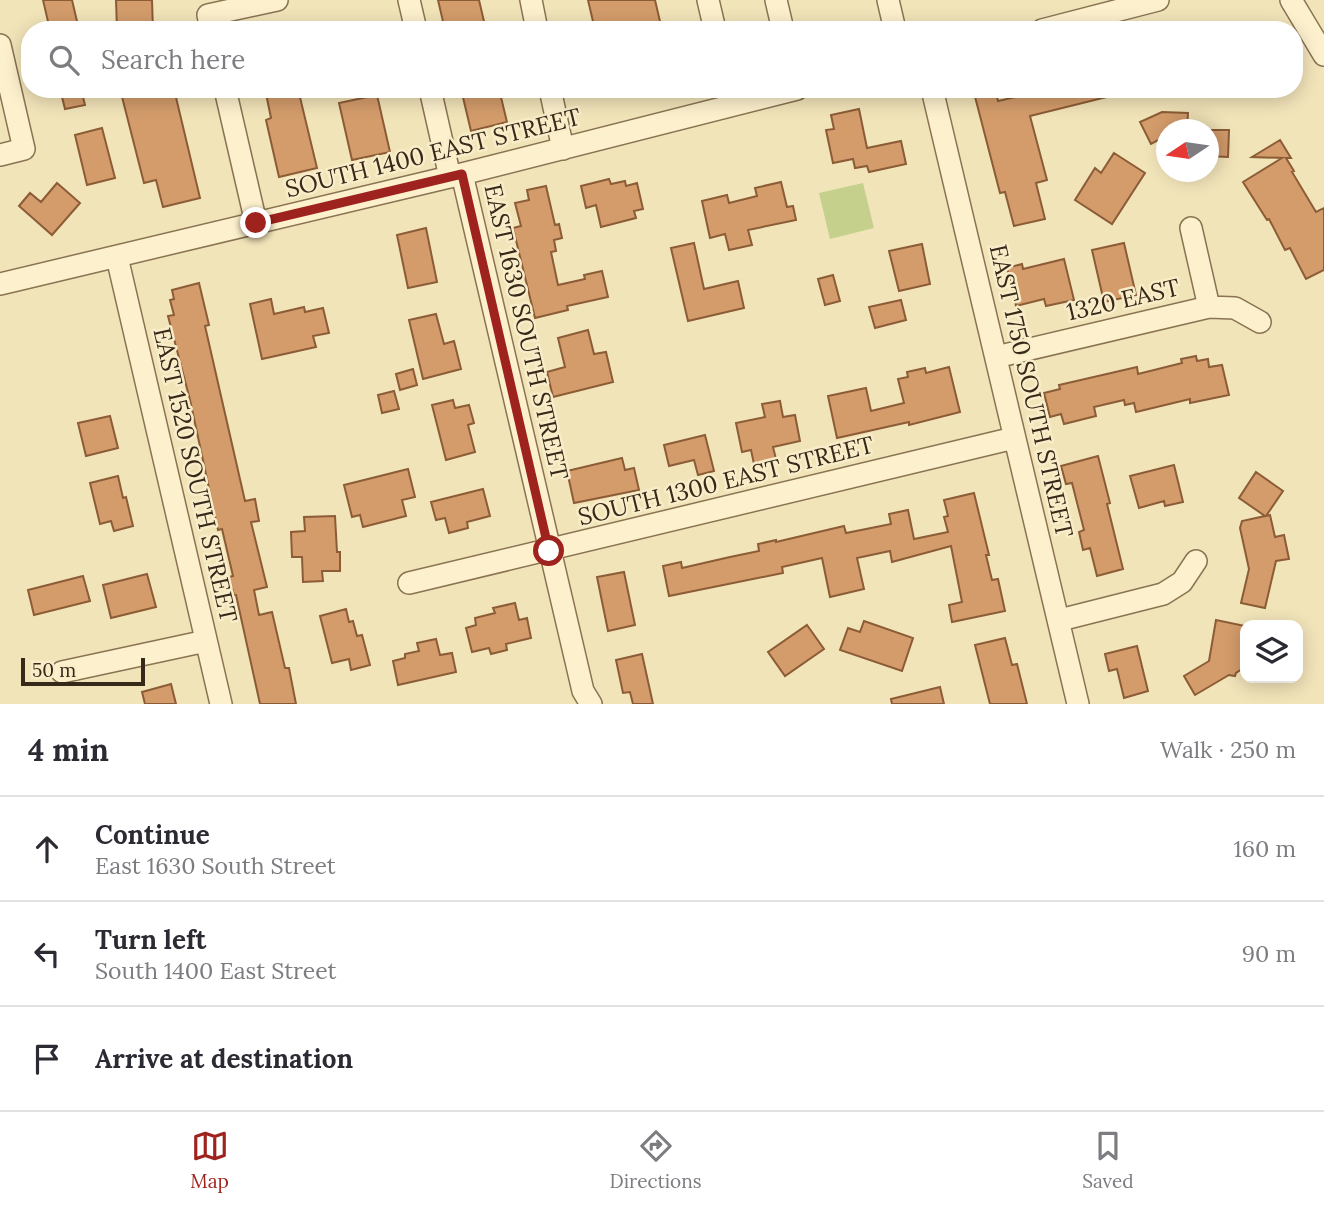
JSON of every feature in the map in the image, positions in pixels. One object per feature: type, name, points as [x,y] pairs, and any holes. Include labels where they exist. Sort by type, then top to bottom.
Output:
[{"type":"street","points":[[212,21],[277,0]]},
{"type":"street","points":[[409,0],[414,21]]},
{"type":"street","points":[[531,0],[535,21]]},
{"type":"street","points":[[708,0],[713,21]]},
{"type":"street","points":[[776,0],[781,21]]},
{"type":"street","points":[[888,0],[893,21]]},
{"type":"street","points":[[1291,0],[1324,55]]},
{"type":"street","points":[[1075,21],[1145,2]]},
{"type":"street","points":[[0,45],[24,149],[0,155]]},
{"type":"street","points":[[227,98],[256,223]]},
{"type":"street","name":"EAST 1630 SOUTH STREET","points":[[433,98],[456,176],[583,691],[592,704]]},
{"type":"street","points":[[552,98],[564,149]]},
{"type":"street","name":"SOUTH 1400 EAST STREET","points":[[0,284],[456,176],[761,98]]},
{"type":"street","name":"EAST 1750 SOUTH STREET","points":[[934,98],[1079,704]]},
{"type":"street","points":[[1191,228],[1209,307]]},
{"type":"street","name":"EAST 1520 SOUTH STREET","points":[[117,257],[221,704]]},
{"type":"street","name":"1320 EAST","points":[[996,356],[1209,307],[1235,308],[1260,321]]},
{"type":"street","name":"SOUTH 1300 EAST STREET","points":[[409,583],[1014,439]]},
{"type":"street","points":[[1060,620],[1163,594],[1182,582],[1196,561]]},
{"type":"street","points":[[62,672],[206,641]]},
{"type":"green space","points":[[863,183],[874,228],[830,239],[819,193]]},
{"type":"building","points":[[43,0],[72,0],[77,21],[48,21]]},
{"type":"building","points":[[116,0],[152,0],[153,21],[117,21]]},
{"type":"building","points":[[438,0],[479,0],[484,21],[443,21]]},
{"type":"building","points":[[588,0],[655,0],[660,21],[593,21]]},
{"type":"building","points":[[62,98],[83,98],[85,105],[65,109]]},
{"type":"building","points":[[122,98],[176,98],[200,198],[163,207],[156,180],[144,183]]},
{"type":"building","points":[[267,98],[300,98],[317,168],[279,177],[266,120],[271,118]]},
{"type":"building","points":[[378,98],[390,152],[352,160],[339,103]]},
{"type":"building","points":[[463,98],[501,98],[507,122],[471,131]]},
{"type":"building","points":[[975,98],[997,98],[998,101],[1012,98],[1103,98],[1030,116],[1047,180],[1036,183],[1045,219],[1014,226],[1005,192],[1000,193]]},
{"type":"building","points":[[859,109],[867,148],[901,141],[906,164],[869,172],[867,166],[855,168],[853,159],[833,163],[826,130],[834,129],[831,115]]},
{"type":"building","points":[[1162,112],[1188,113],[1188,119],[1156,119],[1156,141],[1151,144],[1140,122]]},
{"type":"building","points":[[102,128],[115,178],[87,185],[75,135]]},
{"type":"building","points":[[1219,130],[1229,130],[1228,157],[1219,157]]},
{"type":"building","points":[[1280,140],[1291,158],[1286,158],[1294,171],[1292,172],[1316,212],[1324,208],[1324,270],[1306,279],[1290,248],[1285,250],[1269,219],[1267,220],[1243,182],[1282,158],[1252,157]]},
{"type":"building","points":[[1114,153],[1145,173],[1112,224],[1075,200],[1095,168],[1101,173]]},
{"type":"building","points":[[609,179],[611,184],[625,181],[626,186],[637,183],[643,209],[634,211],[636,218],[601,227],[596,205],[586,208],[581,186]]},
{"type":"building","points":[[781,182],[787,207],[793,206],[796,220],[748,230],[752,245],[729,250],[725,234],[710,238],[702,201],[727,195],[729,203],[757,196],[755,188]]},
{"type":"building","points":[[57,183],[80,203],[52,235],[19,206],[30,193],[41,202]]},
{"type":"building","points":[[546,186],[555,225],[559,224],[562,238],[554,240],[556,251],[551,252],[558,285],[585,279],[584,275],[602,271],[608,297],[567,306],[568,310],[535,318],[513,228],[521,226],[515,203],[529,200],[527,190]]},
{"type":"building","points":[[426,228],[437,282],[408,288],[397,235]]},
{"type":"building","points":[[694,243],[704,289],[738,281],[744,308],[688,321],[671,248]]},
{"type":"building","points":[[1124,243],[1136,295],[1104,302],[1092,250]]},
{"type":"building","points":[[922,244],[930,284],[899,291],[889,251]]},
{"type":"building","points":[[1064,259],[1074,300],[1046,306],[1044,299],[1016,306],[1007,268],[1022,264],[1023,269]]},
{"type":"building","points":[[833,275],[840,301],[825,305],[818,279]]},
{"type":"building","points":[[199,283],[209,325],[205,326],[245,501],[255,499],[259,521],[251,522],[267,587],[254,590],[259,615],[272,612],[285,668],[289,668],[296,704],[260,704],[236,595],[229,577],[233,576],[222,529],[218,530],[190,400],[168,316],[174,315],[170,300],[174,299],[172,290]]},
{"type":"building","points":[[271,299],[274,314],[304,307],[305,312],[323,308],[329,333],[313,336],[316,347],[262,359],[250,304]]},
{"type":"building","points":[[901,300],[906,320],[875,328],[869,307]]},
{"type":"building","points":[[436,314],[444,344],[454,341],[461,369],[423,379],[409,320]]},
{"type":"building","points":[[588,330],[594,354],[606,352],[613,382],[553,397],[547,372],[565,367],[558,338]]},
{"type":"building","points":[[1196,356],[1197,361],[1208,359],[1209,367],[1222,365],[1229,395],[1190,403],[1190,399],[1136,412],[1134,403],[1125,405],[1124,400],[1094,407],[1096,416],[1064,424],[1061,414],[1050,417],[1044,393],[1060,389],[1059,385],[1137,367],[1138,374],[1182,363],[1181,359]]},
{"type":"building","points":[[949,367],[960,412],[909,425],[909,422],[837,438],[828,396],[866,388],[871,411],[904,403],[898,379],[908,377],[907,372],[925,368],[926,373]]},
{"type":"building","points":[[413,369],[417,385],[400,390],[396,374]]},
{"type":"building","points":[[394,391],[399,409],[382,413],[378,395]]},
{"type":"building","points":[[453,400],[455,408],[469,405],[474,423],[468,425],[475,452],[446,460],[432,405]]},
{"type":"building","points":[[780,401],[783,417],[795,415],[800,441],[773,447],[776,459],[754,464],[751,450],[742,452],[736,423],[765,417],[762,404]]},
{"type":"building","points":[[110,416],[118,448],[86,456],[78,423]]},
{"type":"building","points":[[705,435],[714,471],[698,475],[694,460],[669,466],[664,445]]},
{"type":"building","points":[[1098,456],[1123,569],[1097,576],[1090,548],[1083,550],[1079,532],[1084,530],[1072,483],[1066,484],[1061,466]]},
{"type":"building","points":[[622,458],[625,470],[634,468],[639,490],[574,503],[567,471]]},
{"type":"building","points":[[1174,465],[1183,502],[1165,506],[1164,501],[1139,508],[1130,476]]},
{"type":"building","points":[[408,469],[415,497],[402,500],[406,516],[363,527],[360,515],[352,517],[344,485]]},
{"type":"building","points":[[1256,472],[1283,491],[1266,516],[1270,515],[1275,537],[1284,535],[1289,559],[1276,561],[1265,608],[1241,603],[1249,569],[1240,528],[1242,521],[1265,516],[1239,498]]},
{"type":"building","points":[[118,476],[133,526],[114,531],[111,521],[100,524],[90,483]]},
{"type":"building","points":[[483,489],[490,516],[467,522],[468,528],[449,533],[445,518],[436,520],[431,502]]},
{"type":"building","points":[[974,493],[989,555],[986,555],[992,580],[998,579],[1005,611],[952,622],[949,605],[962,602],[951,546],[892,562],[890,551],[857,558],[864,589],[830,597],[822,558],[782,567],[783,573],[669,596],[663,566],[681,562],[682,568],[759,551],[758,544],[844,526],[846,533],[891,524],[889,514],[908,510],[914,539],[948,532],[944,517],[948,516],[944,500]]},
{"type":"building","points":[[335,516],[340,571],[322,571],[323,581],[303,582],[302,557],[292,557],[291,532],[305,531],[304,517]]},
{"type":"building","points":[[624,572],[635,625],[608,631],[597,577]]},
{"type":"building","points":[[147,574],[156,607],[111,618],[103,585]]},
{"type":"building","points":[[83,576],[90,601],[34,615],[28,590]]},
{"type":"building","points":[[515,603],[519,620],[527,618],[531,638],[506,644],[507,650],[491,654],[489,648],[472,652],[466,628],[476,625],[475,618],[495,613],[493,608]]},
{"type":"building","points":[[346,609],[349,622],[353,621],[357,636],[362,635],[370,665],[351,670],[349,659],[332,663],[320,616]]},
{"type":"building","points":[[1216,620],[1240,625],[1240,670],[1235,676],[1229,675],[1195,695],[1184,676],[1209,661]]},
{"type":"building","points":[[864,621],[913,638],[902,671],[840,650],[848,628],[860,632]]},
{"type":"building","points":[[807,625],[824,649],[785,676],[768,652]]},
{"type":"building","points":[[1005,638],[1012,665],[1017,664],[1027,704],[990,704],[975,645]]},
{"type":"building","points":[[436,639],[440,655],[452,653],[456,672],[398,685],[393,661],[405,658],[405,654],[419,651],[417,643]]},
{"type":"building","points":[[1137,646],[1148,691],[1124,698],[1117,669],[1109,671],[1105,654]]},
{"type":"building","points":[[642,654],[653,704],[633,704],[630,692],[623,693],[616,660]]},
{"type":"building","points":[[171,684],[176,704],[145,704],[142,692]]},
{"type":"building","points":[[940,687],[944,704],[892,704],[891,699]]},
{"type":"route","points":[[256,223],[462,174],[549,551]]}]
